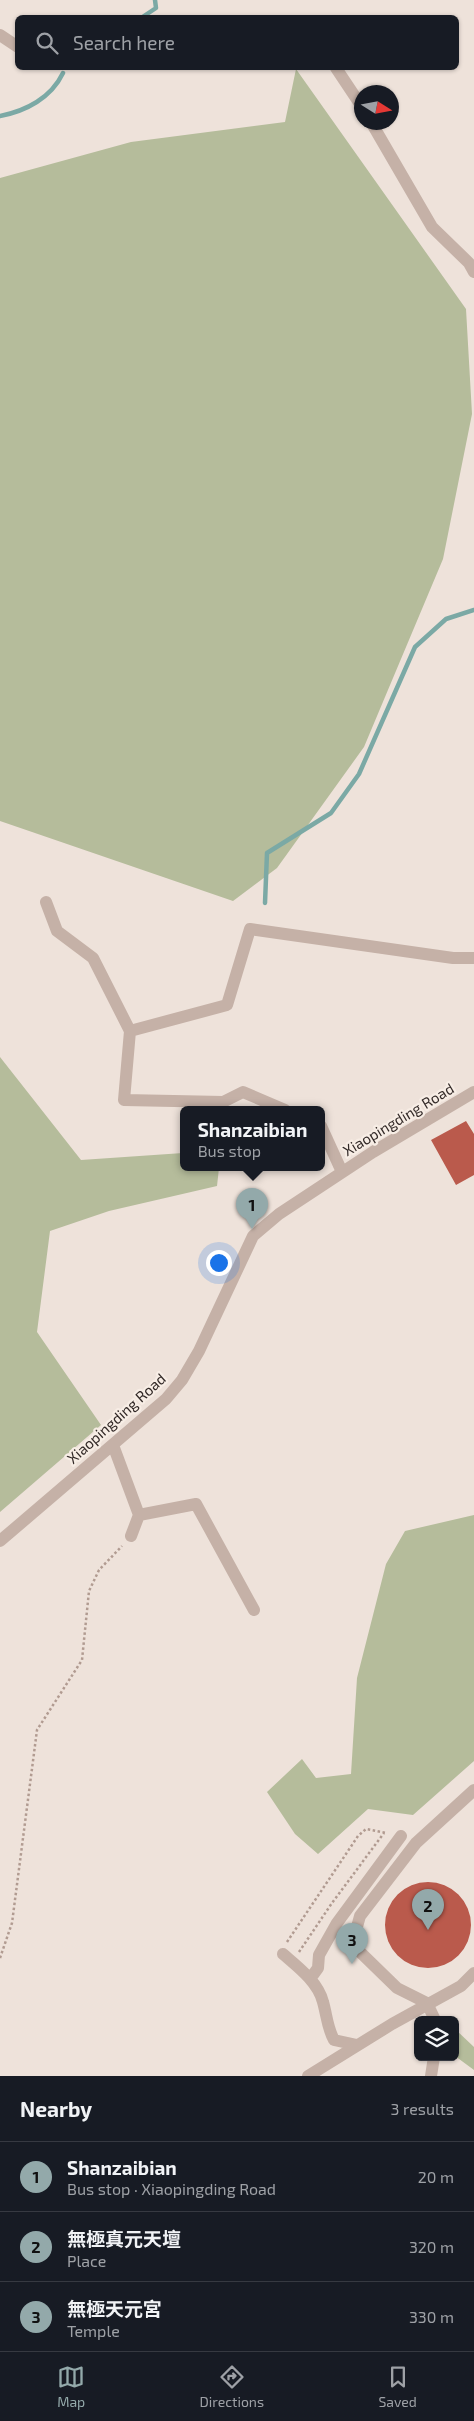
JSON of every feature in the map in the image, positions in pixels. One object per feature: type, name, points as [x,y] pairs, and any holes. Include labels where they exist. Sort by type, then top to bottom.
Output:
[{"type":"street","points":[[0,35],[15,45]]},
{"type":"street","points":[[337,70],[354,95]]},
{"type":"street","points":[[376,130],[432,227],[469,263],[474,272]]},
{"type":"street","points":[[46,902],[57,931],[93,958],[130,1031],[124,1100],[223,1102],[243,1092],[276,1106]]},
{"type":"street","points":[[130,1031],[227,1005],[250,929],[453,958],[474,958]]},
{"type":"street","name":"Xiaopingding Road","points":[[0,1541],[166,1399],[182,1380],[207,1335],[253,1236],[278,1214],[342,1172],[474,1092]]},
{"type":"street","points":[[325,1135],[342,1172]]},
{"type":"street","points":[[113,1445],[139,1515],[131,1536]]},
{"type":"street","points":[[139,1515],[196,1504],[254,1610]]},
{"type":"street","points":[[433,2016],[427,2003],[397,1988],[359,1952],[355,1934],[360,1916],[416,1844],[474,1790]]},
{"type":"street","points":[[310,1979],[318,1968],[319,1955],[337,1923],[401,1836]]},
{"type":"street","points":[[288,1958],[310,1979],[323,2000],[327,2028],[334,2040],[357,2045]]},
{"type":"street","points":[[308,2076],[427,2003],[461,1986],[474,1973]]},
{"type":"street","points":[[431,2076],[433,2061]]},
{"type":"path","points":[[0,1958],[12,1923],[37,1730],[82,1660],[89,1591],[99,1570],[131,1536]]},
{"type":"path","points":[[288,1958],[285,1945],[358,1836],[366,1830]]},
{"type":"path","points":[[288,1958],[384,1833]]},
{"type":"green space","points":[[297,70],[466,309],[472,414],[443,559],[364,747],[277,868],[233,901],[0,821],[0,178],[131,142],[285,122]]},
{"type":"green space","points":[[0,1057],[81,1160],[180,1153],[180,1171],[219,1171],[217,1186],[109,1211],[50,1231],[37,1332],[101,1425],[0,1512]]},
{"type":"green space","points":[[474,1515],[474,1761],[413,1815],[368,1809],[318,1854],[295,1834],[267,1792],[302,1759],[316,1778],[351,1774],[357,1678],[386,1564],[405,1531]]},
{"type":"green space","points":[[459,2033],[474,2047],[474,2070],[459,2059]]},
{"type":"building","points":[[466,1121],[474,1134],[474,1175],[456,1185],[431,1140]]},
{"type":"building","points":[[428,1882],[445,1885],[459,1894],[468,1908],[471,1925],[468,1942],[459,1956],[445,1965],[428,1968],[411,1965],[397,1956],[388,1942],[385,1925],[388,1908],[397,1894],[411,1885]]},
{"type":"waterway","points":[[146,15],[156,8],[155,0]]},
{"type":"waterway","points":[[0,116],[19,111],[37,102],[52,90],[63,73]]},
{"type":"waterway","points":[[265,903],[267,853],[331,813],[359,774],[415,647],[446,619],[474,610]]},
{"type":"place","name":"Shanzaibian","points":[[252,1229]]},
{"type":"place","name":"無極真元天壇","points":[[428,1930]]},
{"type":"place","name":"無極天元宮","points":[[352,1964]]}]
